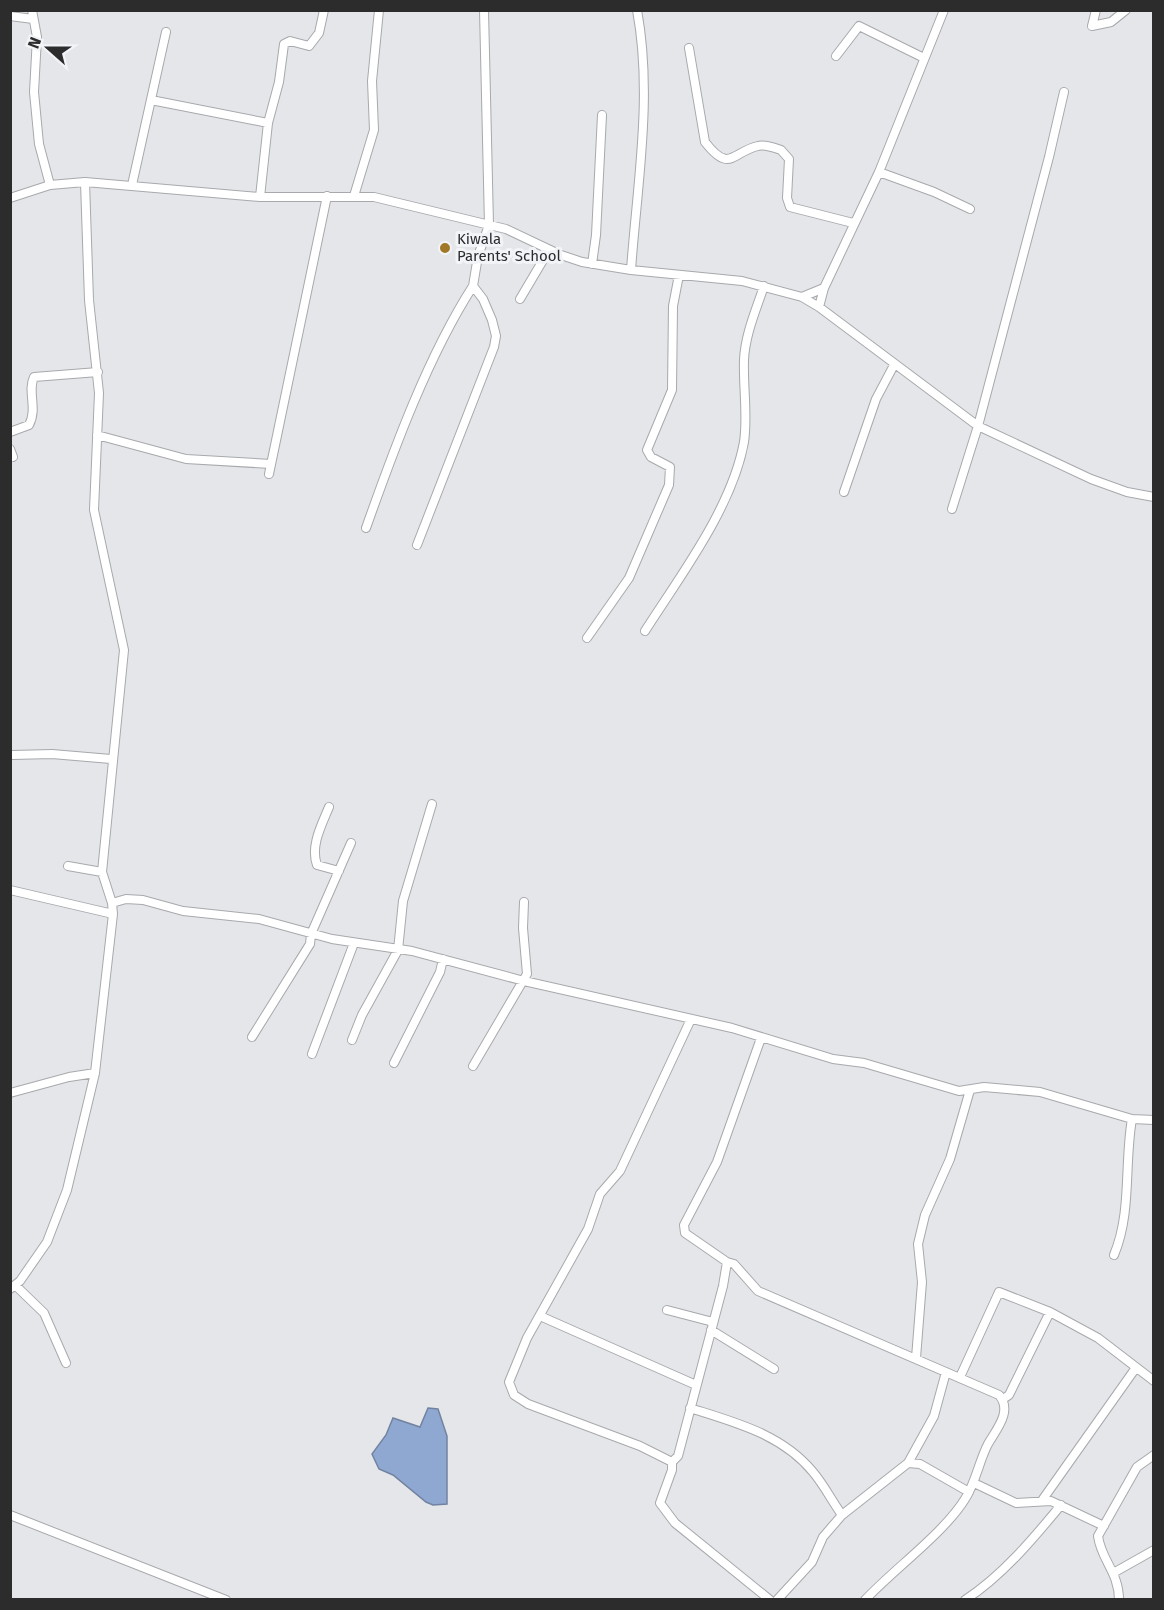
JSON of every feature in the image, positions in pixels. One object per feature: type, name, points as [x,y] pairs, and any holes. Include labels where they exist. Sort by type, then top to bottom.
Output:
[{"type":"street","points":[[261,197],[268,123],[279,82],[284,44],[290,41],[309,46],[314,42],[324,10]]},
{"type":"street","points":[[354,196],[374,130],[372,81],[379,10]]},
{"type":"street","points":[[366,528],[394,451],[454,314],[472,286],[478,256],[489,225],[484,10]]},
{"type":"street","points":[[631,270],[643,132],[643,66],[637,10]]},
{"type":"street","points":[[819,307],[824,288],[879,172],[944,10]]},
{"type":"street","points":[[1096,10],[1092,26],[1111,22],[1126,10]]},
{"type":"street","points":[[10,16],[32,15],[37,37],[34,92],[39,144],[50,185]]},
{"type":"street","points":[[836,56],[859,26],[924,58]]},
{"type":"street","points":[[132,185],[166,32]]},
{"type":"street","points":[[689,48],[705,142],[713,153],[722,159],[732,158],[757,146],[782,150],[789,159],[787,198],[790,207],[853,223]]},
{"type":"street","points":[[952,509],[978,426],[1064,92]]},
{"type":"street","points":[[151,100],[268,123]]},
{"type":"street","points":[[592,264],[597,235],[602,115]]},
{"type":"street","points":[[879,172],[934,192],[970,209]]},
{"type":"street","points":[[66,1363],[44,1313],[13,1288],[54,1230],[67,1190],[95,1073],[113,914],[112,903],[102,872],[111,759],[124,650],[94,510],[98,435],[98,372],[89,300],[85,182]]},
{"type":"street","points":[[10,198],[50,185],[85,182],[261,197],[354,196],[393,201],[521,234],[549,250],[592,264],[764,286],[802,297],[819,307],[978,426],[1091,479],[1127,492],[1154,497]]},
{"type":"street","points":[[269,474],[327,196]]},
{"type":"street","points":[[520,299],[549,250]]},
{"type":"street","points":[[587,638],[629,578],[669,485],[670,467],[651,457],[647,450],[672,390],[673,306],[679,275]]},
{"type":"street","points":[[417,545],[494,347],[496,336],[492,320],[483,299],[472,286]]},
{"type":"street","points":[[645,631],[704,538],[738,465],[744,432],[744,358],[748,335],[764,286]]},
{"type":"street","points":[[802,297],[824,288]]},
{"type":"street","points":[[844,492],[876,399],[894,365]]},
{"type":"street","points":[[10,432],[29,425],[33,417],[33,380],[98,372]]},
{"type":"street","points":[[98,435],[186,459],[271,464]]},
{"type":"street","points":[[12,755],[52,754],[111,759]]},
{"type":"street","points":[[352,1040],[362,1015],[398,950],[403,902],[432,804]]},
{"type":"street","points":[[329,807],[318,836],[314,857],[316,865],[339,871]]},
{"type":"street","points":[[252,1037],[310,944],[311,934],[351,843]]},
{"type":"street","points":[[68,866],[102,872]]},
{"type":"street","points":[[10,890],[113,914]]},
{"type":"street","points":[[112,903],[126,899],[143,900],[183,911],[259,919],[311,934],[443,959],[524,981],[691,1019],[833,1059],[864,1063],[959,1091],[1002,1087],[1040,1092],[1132,1119],[1154,1120]]},
{"type":"street","points":[[473,1066],[527,974],[523,928],[524,902]]},
{"type":"street","points":[[312,1054],[354,943]]},
{"type":"street","points":[[394,1063],[440,972],[443,959]]},
{"type":"street","points":[[672,1462],[640,1446],[542,1410],[513,1395],[510,1388],[510,1377],[540,1316],[588,1229],[600,1194],[620,1171],[691,1019]]},
{"type":"street","points":[[761,1038],[717,1162],[684,1226],[685,1233],[727,1262],[734,1264],[759,1291],[824,1321],[960,1377],[1003,1399]]},
{"type":"street","points":[[10,1093],[69,1077],[95,1073]]},
{"type":"street","points":[[916,1358],[921,1282],[918,1244],[925,1215],[950,1159],[970,1090]]},
{"type":"street","points":[[1114,1255],[1124,1224],[1128,1142],[1132,1119]]},
{"type":"street","points":[[727,1262],[678,1456],[672,1462],[672,1470],[660,1499],[663,1510],[675,1523],[770,1599]]},
{"type":"street","points":[[960,1377],[999,1292],[1050,1312],[1098,1338],[1154,1381]]},
{"type":"street","points":[[667,1310],[712,1326],[774,1370]]},
{"type":"street","points":[[1003,1399],[1009,1395],[1050,1312]]},
{"type":"street","points":[[540,1316],[696,1385]]},
{"type":"street","points":[[1043,1500],[1136,1369]]},
{"type":"street","points":[[777,1599],[812,1562],[823,1538],[842,1515],[908,1463],[936,1410],[946,1372]]},
{"type":"street","points":[[865,1599],[954,1514],[974,1483],[988,1443],[999,1430],[1005,1408],[1003,1399]]},
{"type":"street","points":[[690,1408],[749,1427],[777,1442],[812,1471],[842,1515]]},
{"type":"street","points":[[1119,1599],[1115,1572],[1099,1543],[1098,1536],[1137,1467],[1154,1455]]},
{"type":"street","points":[[908,1463],[920,1464],[969,1492]]},
{"type":"street","points":[[974,1483],[1016,1503],[1024,1505],[1043,1500],[1061,1505],[1104,1526]]},
{"type":"street","points":[[964,1599],[984,1588],[1061,1505]]},
{"type":"street","points":[[10,1515],[226,1599]]},
{"type":"street","points":[[1115,1572],[1154,1550]]},
{"type":"water","points":[[428,1408],[438,1409],[447,1436],[447,1504],[433,1505],[426,1502],[393,1475],[379,1469],[372,1454],[386,1435],[393,1418],[420,1427]]},
{"type":"place","name":"Kiwala Parents' School","points":[[445,248]]}]
